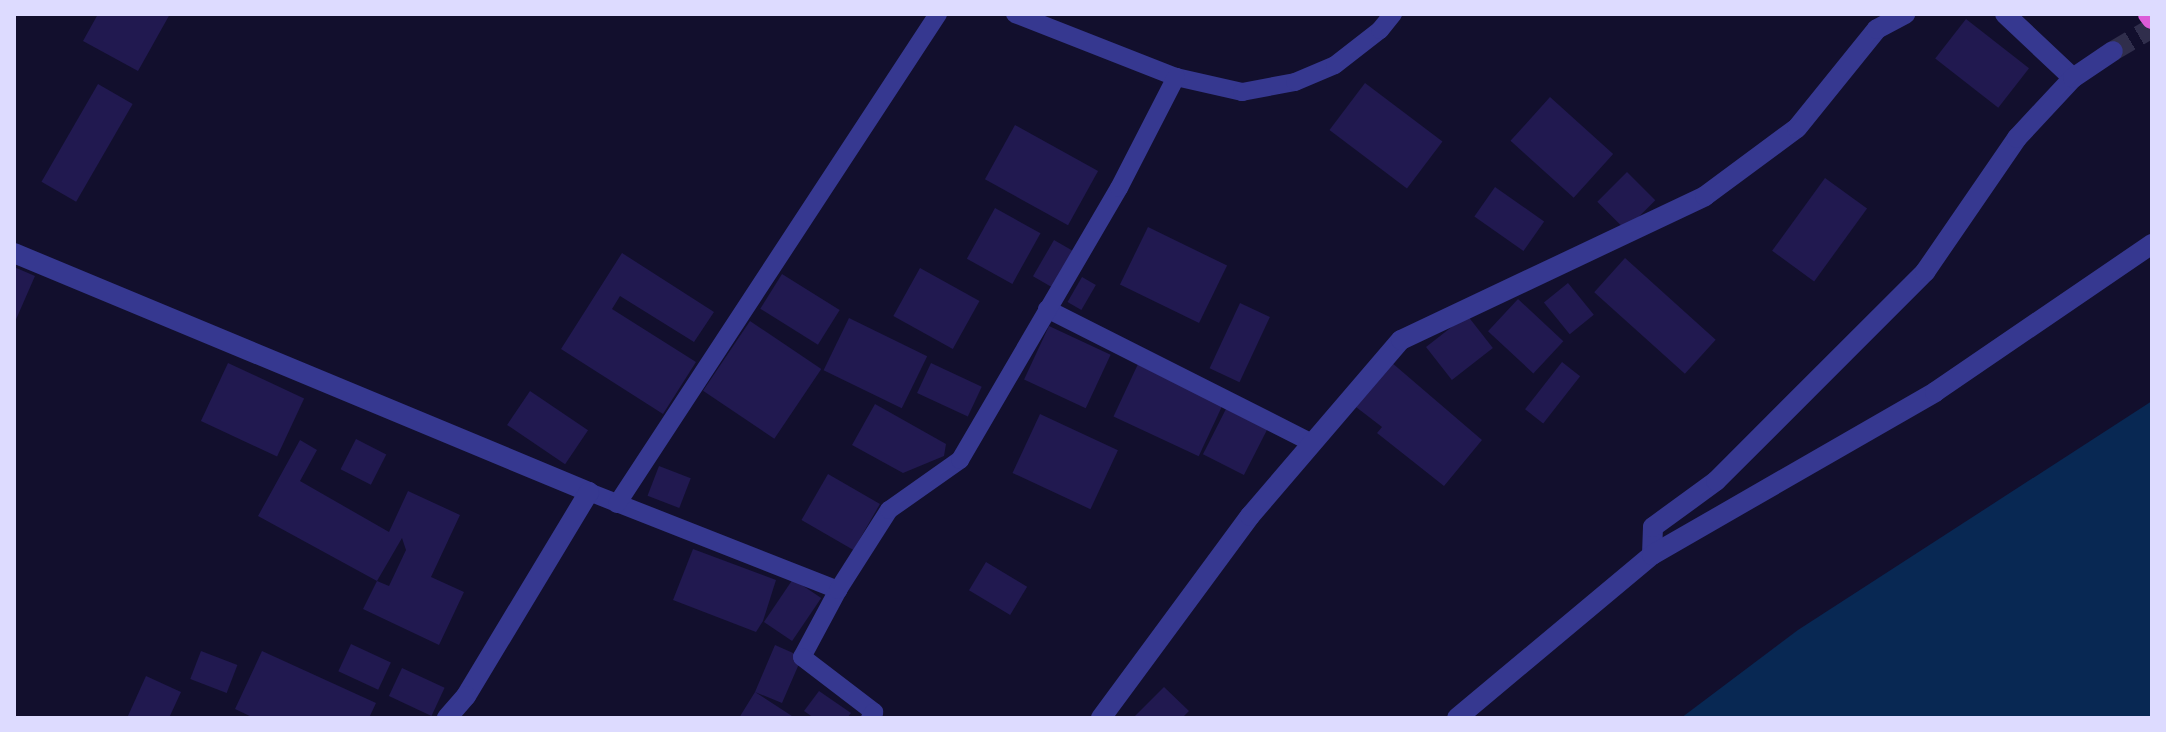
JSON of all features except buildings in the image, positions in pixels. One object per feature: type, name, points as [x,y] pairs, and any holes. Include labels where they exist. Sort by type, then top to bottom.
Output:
[{"type":"street","points":[[1101,718],[1250,516],[1401,340],[1705,196],[1797,128],[1877,29],[1905,14]]},
{"type":"street","points":[[2005,14],[2073,78]]},
{"type":"street","points":[[1652,555],[1653,527],[1716,481],[1925,272],[2017,138],[2073,78],[2113,51]]},
{"type":"street","points":[[1457,718],[1652,555],[1935,392],[2152,244]]},
{"type":"street","points":[[14,253],[589,492],[466,696],[447,718]]},
{"type":"lane","points":[[617,504],[938,14]]},
{"type":"lane","points":[[1015,14],[1176,77],[1242,92],[1295,82],[1335,65],[1380,30],[1393,14]]},
{"type":"lane","points":[[870,718],[874,712],[802,657],[838,590],[889,510],[960,460],[1119,188],[1176,77]]},
{"type":"lane","points":[[1047,309],[1312,443]]},
{"type":"lane","points":[[589,492],[838,590]]},
{"type":"water","points":[[2152,401],[2152,718],[1681,718],[1798,630]]},
{"type":"tunnel","points":[[2113,51],[2152,28]]}]
